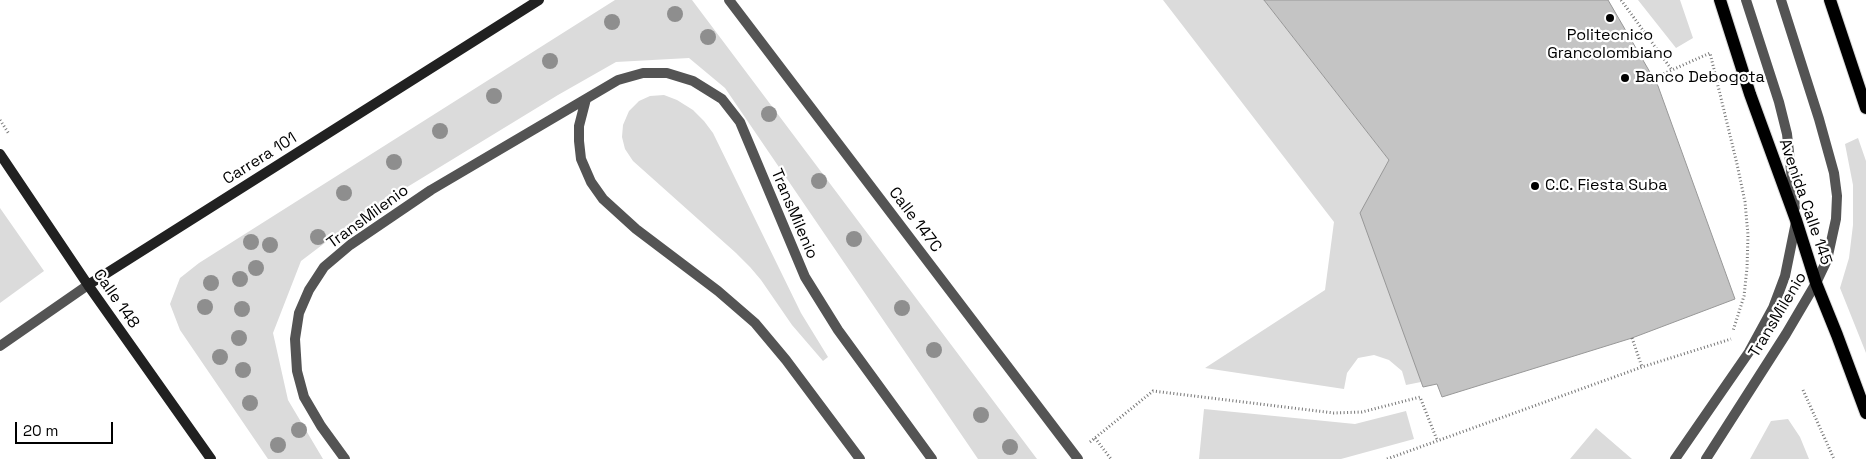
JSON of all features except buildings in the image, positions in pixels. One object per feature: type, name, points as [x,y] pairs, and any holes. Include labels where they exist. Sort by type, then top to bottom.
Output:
[{"type":"main road","name":"Avenida Calle 145","points":[[1720,0],[1750,94],[1796,220],[1816,283],[1838,335],[1866,413]]},
{"type":"main road","points":[[1830,0],[1866,108]]},
{"type":"street","name":"Carrera 101","points":[[0,346],[88,285],[539,0]]},
{"type":"street","name":"Calle 147C","points":[[728,0],[1076,457]]},
{"type":"street","name":"TransMilenio","points":[[1675,459],[1749,352],[1773,308],[1784,276],[1796,220],[1787,134],[1779,102],[1746,0]]},
{"type":"street","name":"TransMilenio","points":[[1706,459],[1786,334],[1816,283],[1827,260],[1836,220],[1837,196],[1834,173],[1819,119],[1780,0]]},
{"type":"street","name":"TransMilenio","points":[[345,459],[321,426],[304,398],[297,371],[295,339],[299,313],[309,290],[324,267],[350,244],[431,190],[618,80],[643,73],[667,74],[693,81],[722,99],[740,122],[805,277],[838,330],[932,459]]},
{"type":"street","points":[[586,99],[579,126],[582,159],[591,182],[603,199],[636,229],[718,291],[755,323],[786,360],[860,459]]},
{"type":"street","name":"Calle 148","points":[[0,154],[88,285],[211,459]]},
{"type":"path","points":[[1621,0],[1672,70]]},
{"type":"path","points":[[1386,459],[1642,367],[1731,339],[1744,296],[1748,268],[1748,235],[1745,202],[1710,54],[1654,78]]},
{"type":"path","points":[[1632,338],[1642,367]]},
{"type":"path","points":[[1803,390],[1834,459]]},
{"type":"path","points":[[1076,457],[1095,438],[1153,391],[1334,413],[1362,412],[1420,397],[1437,440]]},
{"type":"path","points":[[1095,438],[1110,459]]},
{"type":"shaded area","points":[[615,0],[692,0],[1037,459],[978,459],[725,88],[689,58],[616,62],[558,95],[363,214],[301,261],[273,333],[288,400],[323,459],[268,459],[180,330],[170,304],[180,278],[199,263]]},
{"type":"shaded area","points":[[1163,0],[1264,0],[1389,160],[1421,382],[1406,385],[1402,371],[1389,360],[1374,355],[1358,358],[1347,373],[1344,389],[1205,368],[1325,290],[1334,222]]},
{"type":"shaded area","points":[[1638,0],[1680,0],[1693,38],[1676,48]]},
{"type":"shaded area","points":[[664,95],[677,100],[693,110],[713,133],[801,313],[828,357],[823,361],[792,325],[750,267],[633,161],[625,149],[622,137],[623,125],[629,111],[639,101],[650,96]]},
{"type":"shaded area","points":[[1858,138],[1866,161],[1866,353],[1840,288],[1849,258],[1853,225],[1853,185],[1845,144]]},
{"type":"shaded area","points":[[0,208],[44,271],[0,303]]},
{"type":"shaded area","points":[[1204,409],[1355,424],[1406,411],[1414,439],[1341,459],[1199,459]]},
{"type":"shaded area","points":[[1788,419],[1800,437],[1809,459],[1750,459],[1771,421]]},
{"type":"shaded area","points":[[1596,428],[1632,459],[1570,459]]},
{"type":"place","name":"Politecnico Grancolombiano","points":[[1610,18]]},
{"type":"place","name":"Banco Debogota","points":[[1625,78]]},
{"type":"place","name":"C.C. Fiesta Suba","points":[[1535,186]]}]
